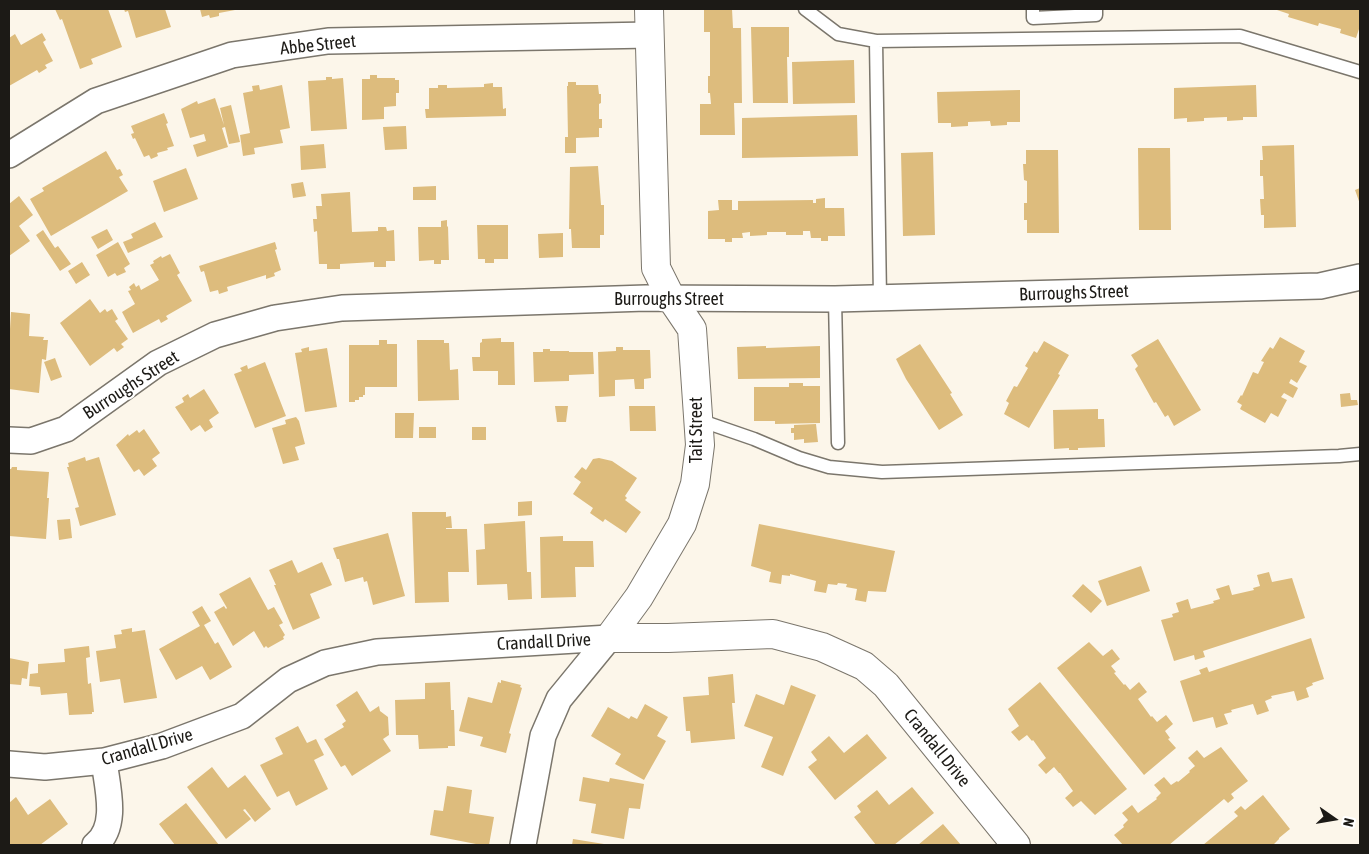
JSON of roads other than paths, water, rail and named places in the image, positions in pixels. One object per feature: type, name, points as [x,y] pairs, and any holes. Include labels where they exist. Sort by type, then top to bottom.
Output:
[{"type":"street","name":"Abbe Street","points":[[9,155],[96,101],[232,55],[328,41],[649,22]]},
{"type":"street","name":"Tait Street","points":[[523,845],[543,736],[559,699],[609,638],[638,597],[682,524],[695,484],[700,445],[692,329],[671,298],[656,268],[649,22]]},
{"type":"street","name":"Burroughs Street","points":[[9,440],[31,441],[66,429],[158,363],[215,335],[275,318],[342,308],[671,298],[835,299],[1320,286],[1360,277]]},
{"type":"street","name":"Crandall Drive","points":[[9,764],[45,767],[104,760],[162,746],[242,716],[288,680],[325,663],[376,652],[609,638],[773,634],[822,647],[864,666],[886,685],[1016,845]]},
{"type":"street","points":[[95,845],[103,839],[110,816],[104,760]]},
{"type":"lane","points":[[1033,9],[1033,18],[1096,15],[1096,9]]},
{"type":"lane","points":[[810,11],[838,34],[876,41],[1240,36],[1360,72]]},
{"type":"lane","points":[[876,41],[880,298]]},
{"type":"lane","points":[[835,299],[838,443]]},
{"type":"lane","points":[[699,420],[754,439],[799,458],[829,467],[882,472],[1329,457],[1360,454]]}]
